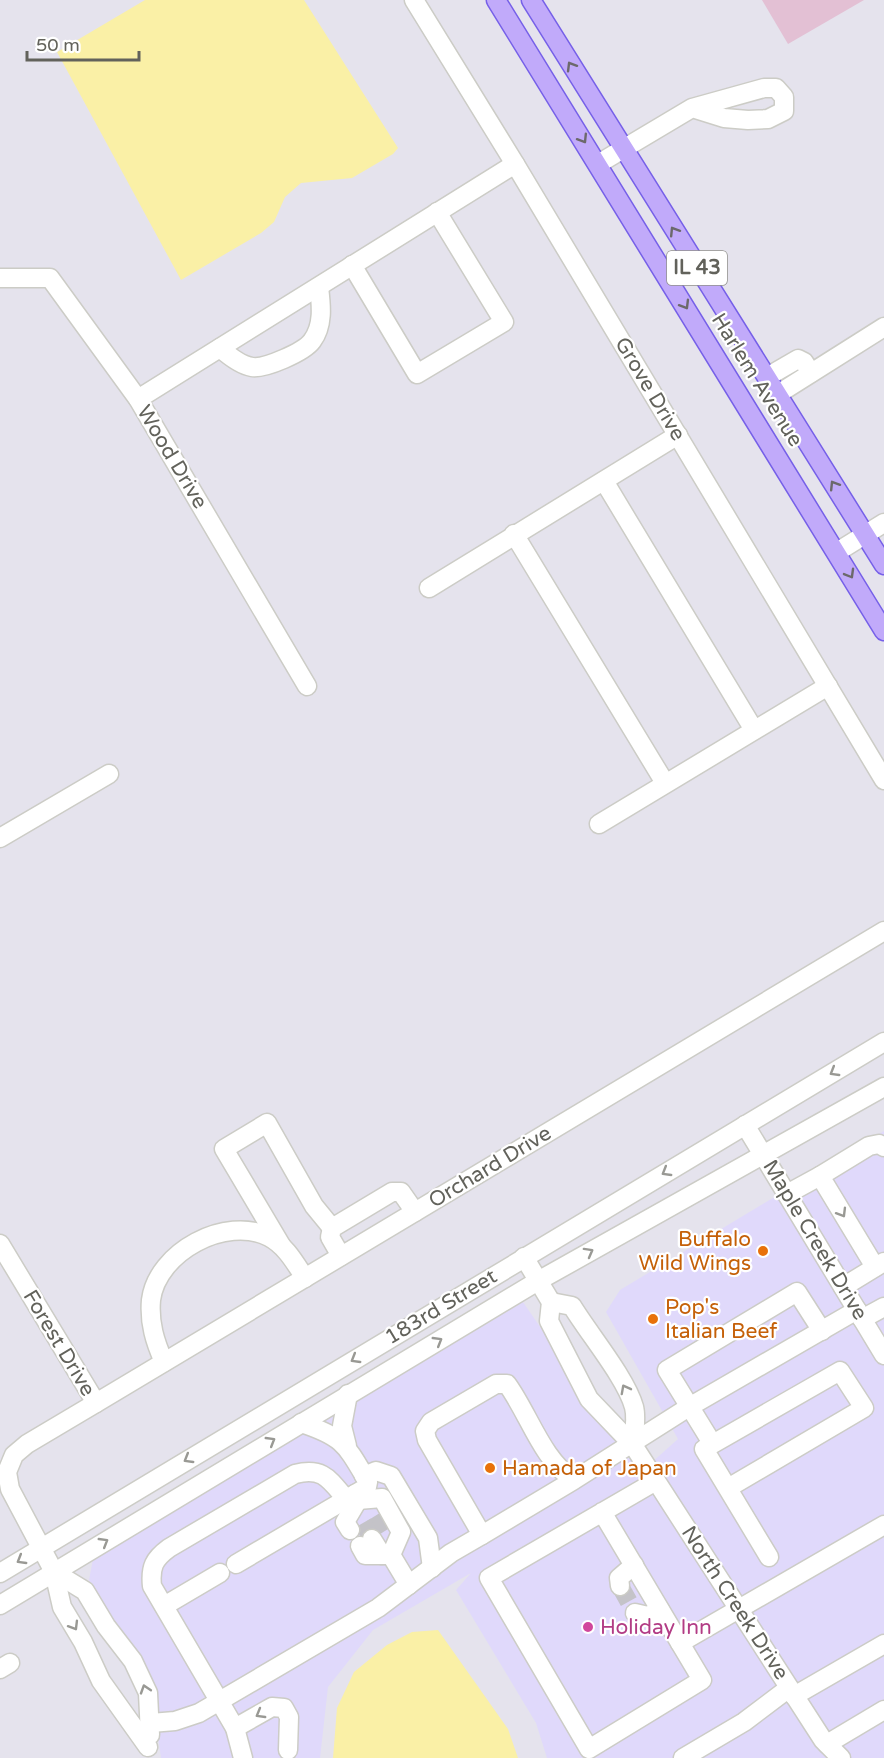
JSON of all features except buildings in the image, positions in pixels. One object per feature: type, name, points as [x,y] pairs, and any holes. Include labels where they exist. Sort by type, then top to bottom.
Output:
[{"type":"main road","name":"Harlem Avenue","points":[[496,0],[884,631]]},
{"type":"main road","name":"Harlem Avenue","points":[[531,0],[622,150],[778,394],[884,566]]},
{"type":"street","name":"Grove Drive","points":[[414,0],[515,164],[884,780]]},
{"type":"street","points":[[598,164],[692,108]]},
{"type":"street","points":[[138,399],[515,164]]},
{"type":"street","points":[[352,265],[417,374],[504,322],[437,212]]},
{"type":"street","name":"Wood Drive","points":[[0,278],[50,278],[138,399],[307,686]]},
{"type":"street","points":[[220,348],[236,361],[254,368],[281,361],[312,342],[322,313],[319,286]]},
{"type":"street","points":[[778,394],[884,327]]},
{"type":"street","points":[[767,377],[798,359],[804,362],[811,373]]},
{"type":"street","points":[[429,588],[678,435]]},
{"type":"street","points":[[604,481],[754,730]]},
{"type":"street","points":[[837,552],[884,524]]},
{"type":"street","points":[[514,534],[665,783]]},
{"type":"street","points":[[600,824],[828,686]]},
{"type":"street","points":[[0,838],[109,774]]},
{"type":"street","name":"Orchard Drive","points":[[96,1403],[884,931]]},
{"type":"street","name":"183rd Street","points":[[0,1573],[884,1042]]},
{"type":"street","name":"183rd Street","points":[[0,1605],[538,1281],[762,1154],[883,1089]]},
{"type":"street","points":[[306,1278],[281,1245],[224,1149],[267,1123],[314,1206],[332,1228]]},
{"type":"street","name":"Maple Creek Drive","points":[[745,1125],[883,1350]]},
{"type":"street","points":[[787,1194],[869,1146],[879,1144],[884,1147]]},
{"type":"street","points":[[820,1176],[879,1265],[843,1287]]},
{"type":"street","points":[[341,1256],[330,1237],[332,1228],[361,1210],[392,1192],[397,1192],[405,1196],[415,1212]]},
{"type":"street","points":[[361,1210],[377,1234]]},
{"type":"street","points":[[165,1362],[154,1340],[151,1299],[159,1278],[172,1261],[196,1242],[218,1233],[249,1232],[267,1236],[281,1245]]},
{"type":"street","name":"Forest Drive","points":[[0,1244],[96,1403],[27,1444],[14,1455],[7,1472],[10,1489],[54,1572]]},
{"type":"street","name":"North Creek Drive","points":[[524,1257],[551,1302],[549,1321],[589,1399],[633,1445],[792,1692],[827,1744],[840,1758]]},
{"type":"street","points":[[712,1443],[667,1370],[797,1292],[822,1331]]},
{"type":"street","points":[[551,1302],[572,1306],[590,1336],[613,1366],[635,1408],[633,1445]]},
{"type":"street","points":[[151,1723],[176,1721],[199,1713],[378,1608],[482,1535],[633,1445],[689,1407],[822,1331],[884,1307]]},
{"type":"street","points":[[728,1488],[864,1408],[840,1371],[704,1449],[769,1557]]},
{"type":"street","points":[[482,1535],[427,1440],[425,1431],[431,1422],[496,1384],[507,1384],[553,1459],[565,1475],[574,1480]]},
{"type":"street","points":[[348,1395],[342,1426],[347,1446],[368,1482],[362,1517],[365,1555],[389,1553]]},
{"type":"street","points":[[301,1423],[332,1433],[347,1446]]},
{"type":"street","points":[[243,1758],[235,1728],[153,1586],[150,1571],[156,1557],[295,1474],[311,1470],[327,1477],[362,1517],[409,1585]]},
{"type":"street","points":[[364,1476],[376,1471],[391,1476],[428,1538],[432,1568]]},
{"type":"street","points":[[602,1512],[702,1680],[589,1749],[489,1578],[656,1480]]},
{"type":"street","points":[[164,1606],[228,1569],[362,1517],[382,1498],[401,1532],[389,1553]]},
{"type":"street","points":[[680,1643],[884,1525]]},
{"type":"street","points":[[620,1586],[619,1578],[634,1565]]},
{"type":"street","points":[[54,1572],[85,1591],[106,1626],[133,1660],[148,1693],[151,1723],[149,1752]]},
{"type":"street","points":[[54,1572],[62,1607],[83,1642],[101,1681],[149,1752]]},
{"type":"street","points":[[635,1612],[648,1616],[660,1610]]},
{"type":"street","points":[[683,1758],[792,1692],[884,1644]]},
{"type":"street","points":[[235,1728],[272,1707],[284,1708],[289,1717],[288,1750]]},
{"type":"street","points":[[827,1744],[884,1710]]},
{"type":"shaded area","points":[[145,0],[304,0],[398,148],[393,154],[352,178],[301,183],[285,197],[274,222],[261,233],[181,280],[57,52]]},
{"type":"shaded area","points":[[762,0],[864,0],[788,44]]},
{"type":"shaded area","points":[[884,1131],[884,1758],[547,1758],[536,1723],[456,1590],[471,1573],[373,1630],[328,1687],[320,1758],[161,1758],[150,1679],[95,1601],[89,1580],[93,1559],[523,1302],[640,1473],[678,1439],[606,1312],[620,1290]]},
{"type":"shaded area","points":[[438,1630],[508,1729],[518,1758],[333,1758],[337,1708],[354,1672],[387,1645],[412,1632]]},
{"type":"tunnel","points":[[375,1516],[385,1532]]},
{"type":"tunnel","points":[[363,1523],[372,1539]]},
{"type":"tunnel","points":[[620,1586],[635,1613]]},
{"type":"place","name":"Buffalo Wild Wings","points":[[763,1251]]},
{"type":"place","name":"Pop's Italian Beef","points":[[653,1319]]},
{"type":"place","name":"Hamada of Japan","points":[[490,1468]]},
{"type":"place","name":"Holiday Inn","points":[[588,1627]]}]
